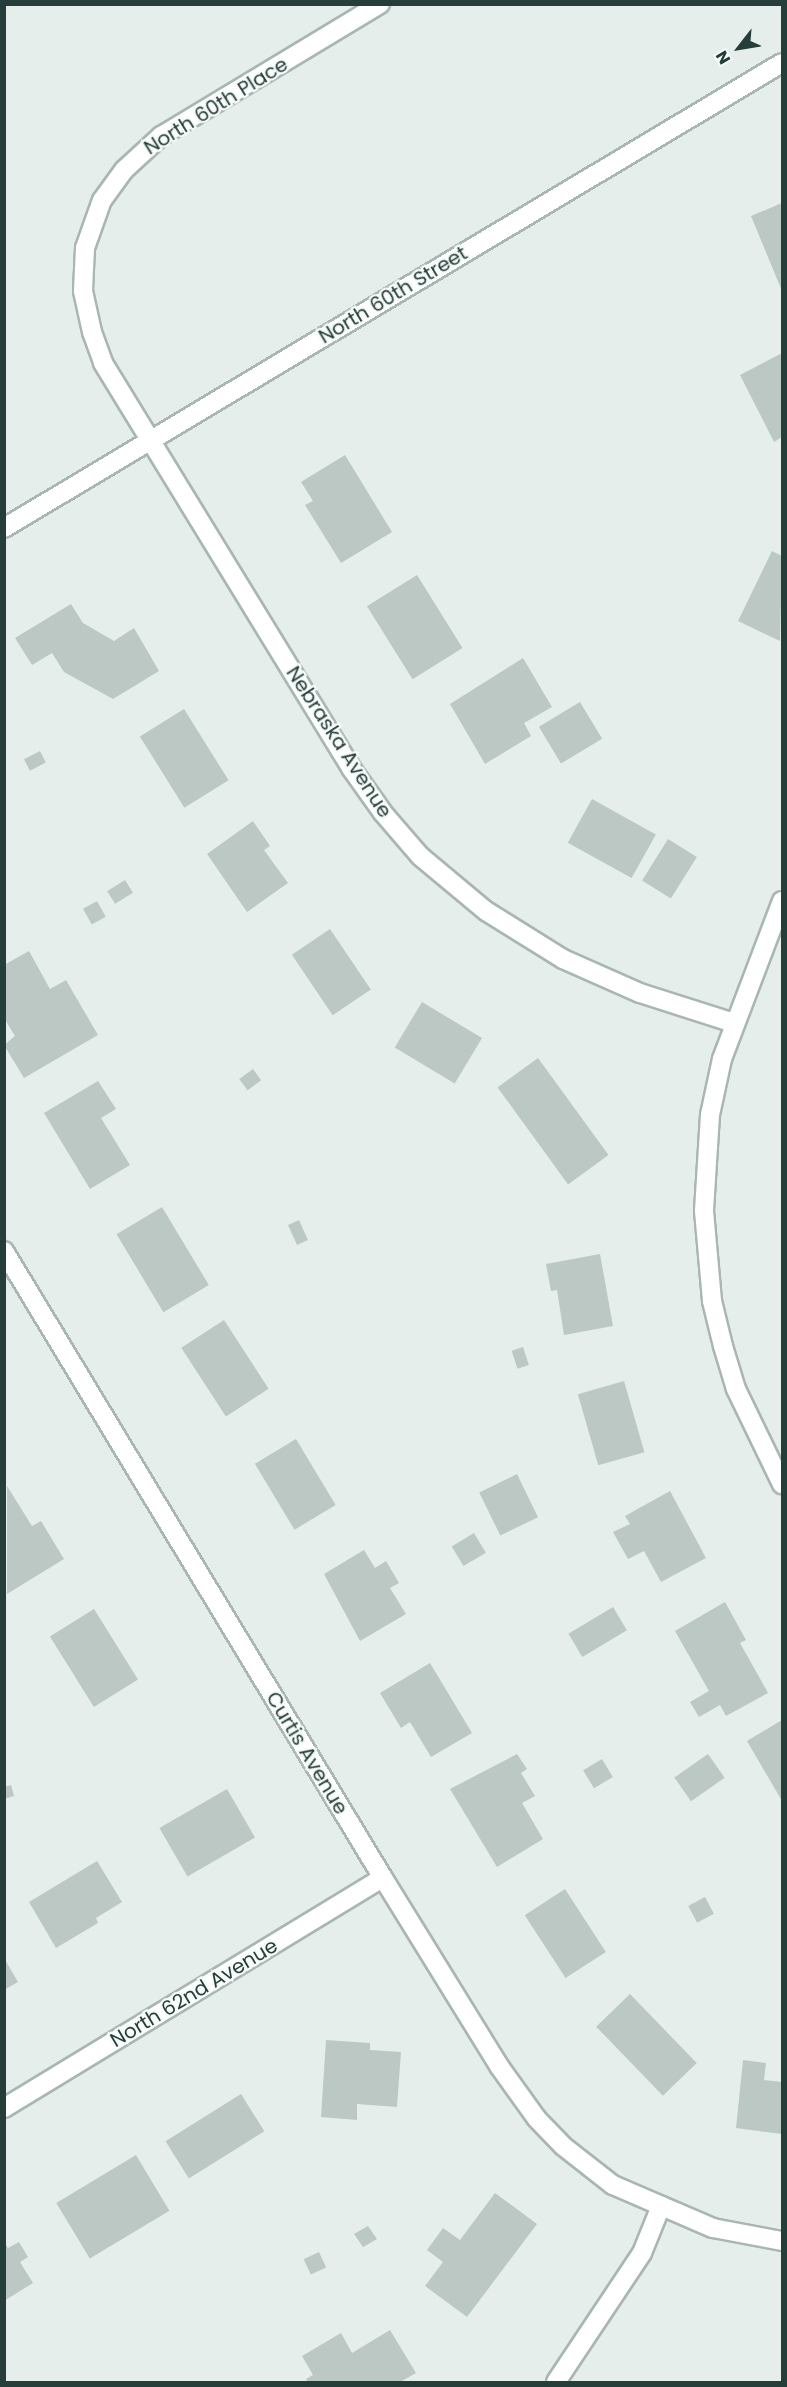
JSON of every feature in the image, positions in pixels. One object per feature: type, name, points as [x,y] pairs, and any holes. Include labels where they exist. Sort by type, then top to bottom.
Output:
[{"type":"street","name":"North 60th Place","points":[[150,440],[104,363],[83,291],[85,248],[102,200],[124,170],[161,136],[372,6]]},
{"type":"street","name":"North 60th Street","points":[[4,528],[783,63]]},
{"type":"street","name":"Nebraska Avenue","points":[[150,440],[351,768],[383,813],[420,856],[486,911],[563,958],[640,993],[734,1023]]},
{"type":"street","points":[[783,901],[734,1023],[717,1081],[705,1166],[704,1211],[712,1301],[736,1389],[783,1484]]},
{"type":"street","name":"Curtis Avenue","points":[[4,1251],[383,1878],[499,2066],[537,2118],[563,2146],[613,2185],[713,2228],[783,2241]]},
{"type":"street","name":"North 62nd Avenue","points":[[4,2108],[383,1878]]},
{"type":"street","points":[[556,2382],[642,2253],[661,2206]]},
{"type":"building","points":[[782,203],[782,291],[751,216]]},
{"type":"building","points":[[782,353],[782,437],[774,442],[740,375]]},
{"type":"building","points":[[345,455],[392,532],[341,563],[305,505],[313,501],[301,482]]},
{"type":"building","points":[[772,551],[782,556],[780,641],[738,621]]},
{"type":"building","points":[[417,575],[463,648],[413,679],[367,606]]},
{"type":"building","points":[[71,604],[83,623],[114,641],[134,628],[159,671],[113,699],[64,672],[52,653],[32,665],[15,638]]},
{"type":"building","points":[[523,658],[552,707],[524,723],[531,736],[485,764],[450,704]]},
{"type":"building","points":[[580,702],[602,739],[561,764],[539,727]]},
{"type":"building","points":[[184,709],[229,780],[184,808],[140,737]]},
{"type":"building","points":[[40,751],[46,763],[30,771],[24,759]]},
{"type":"building","points":[[592,799],[656,834],[632,878],[568,843]]},
{"type":"building","points":[[253,821],[270,846],[264,850],[288,883],[247,912],[207,854]]},
{"type":"building","points":[[668,839],[697,857],[671,899],[642,881]]},
{"type":"building","points":[[125,880],[133,893],[115,904],[107,891]]},
{"type":"building","points":[[97,901],[106,917],[92,925],[83,909]]},
{"type":"building","points":[[330,929],[371,990],[333,1015],[292,955]]},
{"type":"building","points":[[29,951],[50,989],[66,980],[98,1035],[24,1078],[4,1045],[15,1036],[4,1018],[4,965]]},
{"type":"building","points":[[422,1002],[482,1038],[455,1083],[395,1047]]},
{"type":"building","points":[[538,1058],[609,1155],[568,1184],[498,1087]]},
{"type":"building","points":[[253,1069],[261,1080],[247,1090],[239,1079]]},
{"type":"building","points":[[98,1081],[116,1109],[101,1118],[130,1165],[90,1189],[44,1113]]},
{"type":"building","points":[[162,1207],[209,1285],[163,1312],[117,1234]]},
{"type":"building","points":[[299,1220],[308,1240],[297,1245],[288,1225]]},
{"type":"building","points":[[600,1254],[613,1326],[564,1335],[557,1290],[551,1291],[546,1264]]},
{"type":"building","points":[[224,1320],[269,1389],[226,1417],[181,1348]]},
{"type":"building","points":[[523,1347],[529,1365],[517,1369],[512,1351]]},
{"type":"building","points":[[624,1381],[644,1452],[598,1465],[578,1394]]},
{"type":"building","points":[[296,1439],[336,1505],[295,1530],[255,1464]]},
{"type":"building","points":[[517,1474],[538,1517],[500,1536],[479,1492]]},
{"type":"building","points":[[7,1486],[32,1526],[41,1521],[64,1559],[7,1594]]},
{"type":"building","points":[[670,1491],[706,1558],[661,1582],[644,1551],[628,1559],[613,1532],[630,1524],[625,1516]]},
{"type":"building","points":[[474,1533],[486,1553],[464,1566],[452,1546]]},
{"type":"building","points":[[364,1550],[375,1568],[386,1561],[399,1583],[390,1588],[406,1614],[360,1641],[324,1574]]},
{"type":"building","points":[[725,1602],[746,1640],[740,1643],[768,1693],[726,1716],[720,1705],[699,1717],[690,1702],[709,1691],[675,1631]]},
{"type":"building","points":[[613,1607],[627,1630],[582,1657],[568,1634]]},
{"type":"building","points":[[94,1609],[138,1679],[94,1707],[50,1637]]},
{"type":"building","points":[[430,1663],[472,1733],[431,1757],[410,1722],[401,1728],[380,1693]]},
{"type":"building","points":[[782,1720],[782,1801],[747,1741]]},
{"type":"building","points":[[517,1754],[527,1769],[521,1773],[535,1796],[522,1803],[543,1839],[497,1867],[450,1789]]},
{"type":"building","points":[[708,1754],[725,1778],[691,1801],[674,1778]]},
{"type":"building","points":[[602,1759],[613,1777],[594,1788],[583,1770]]},
{"type":"building","points":[[11,1785],[14,1796],[4,1799],[4,1787]]},
{"type":"building","points":[[227,1789],[255,1837],[187,1876],[159,1828]]},
{"type":"building","points":[[97,1861],[122,1902],[96,1918],[98,1923],[56,1948],[29,1902]]},
{"type":"building","points":[[565,1889],[606,1952],[566,1978],[525,1915]]},
{"type":"building","points":[[705,1897],[714,1914],[697,1923],[688,1906]]},
{"type":"building","points":[[4,1958],[18,1982],[4,1990]]},
{"type":"building","points":[[630,1994],[697,2063],[663,2096],[596,2027]]},
{"type":"building","points":[[326,2040],[370,2043],[370,2050],[401,2052],[397,2107],[357,2104],[357,2120],[321,2117]]},
{"type":"building","points":[[743,2060],[766,2063],[764,2080],[782,2082],[782,2134],[736,2128]]},
{"type":"building","points":[[241,2094],[264,2131],[189,2178],[166,2141]]},
{"type":"building","points":[[136,2155],[169,2211],[90,2259],[56,2203]]},
{"type":"building","points":[[495,2193],[537,2224],[467,2317],[425,2286],[443,2262],[427,2250],[443,2228],[460,2240]]},
{"type":"building","points":[[368,2226],[377,2239],[363,2247],[354,2234]]},
{"type":"building","points":[[4,2242],[8,2248],[19,2242],[28,2257],[20,2262],[33,2283],[4,2301]]},
{"type":"building","points":[[319,2252],[326,2267],[311,2275],[304,2259]]},
{"type":"building","points":[[390,2330],[416,2373],[400,2382],[308,2382],[306,2379],[313,2375],[302,2356],[341,2333],[352,2353]]}]
